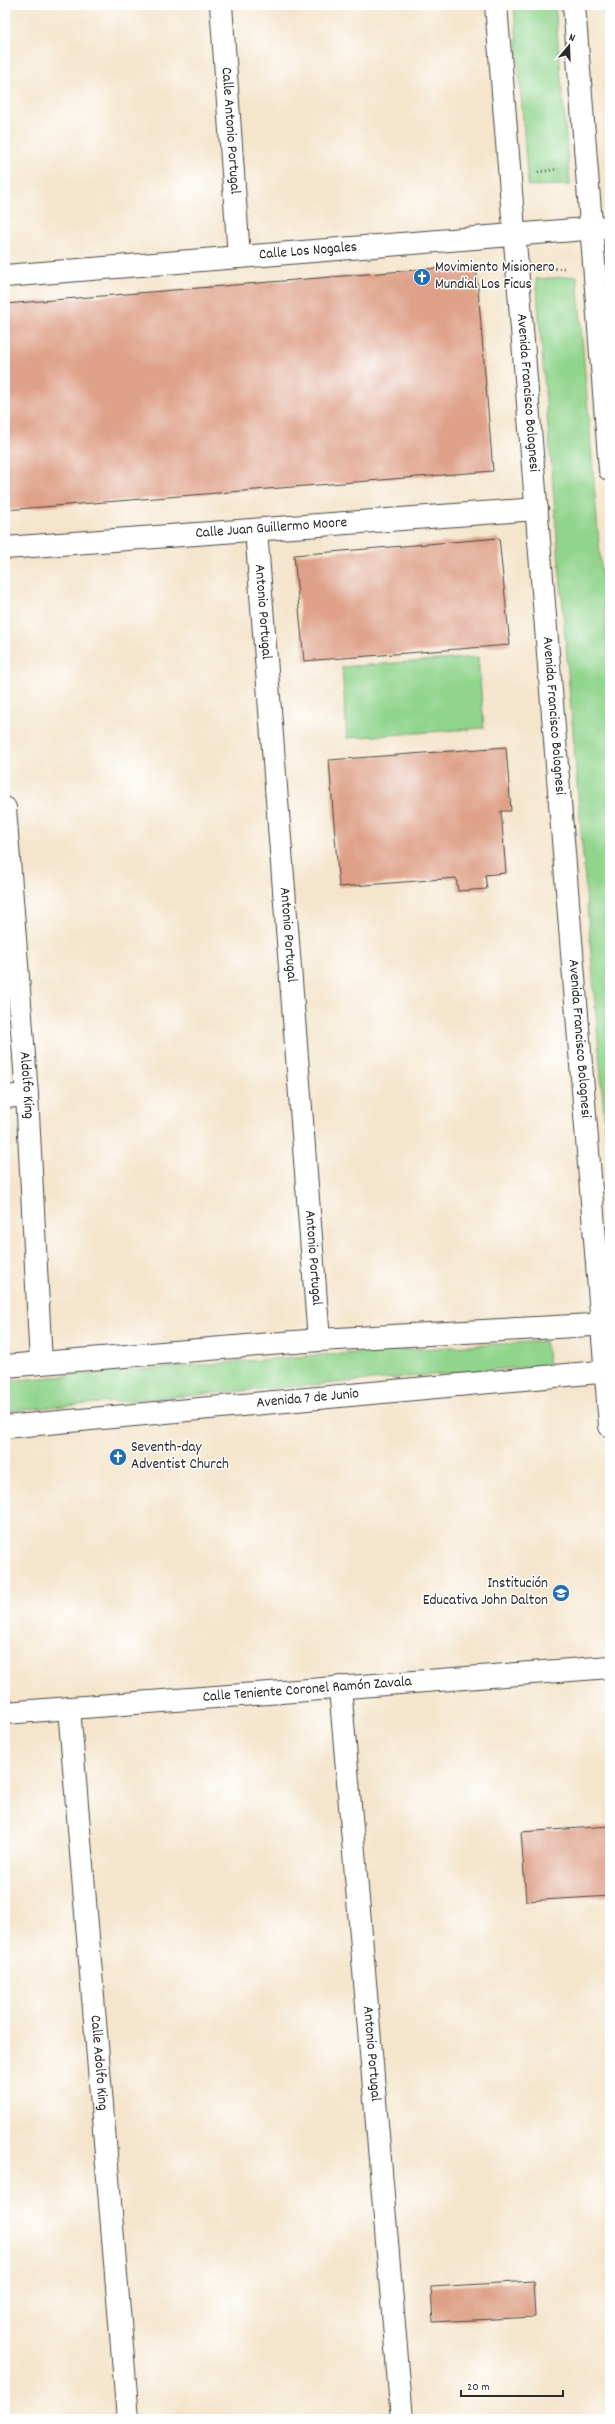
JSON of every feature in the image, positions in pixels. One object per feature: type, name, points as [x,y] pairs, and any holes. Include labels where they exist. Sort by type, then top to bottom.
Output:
[{"type":"street","name":"Calle Antonio Portugal","points":[[221,5],[239,257]]},
{"type":"street","name":"Avenida Francisco Bolognesi","points":[[496,5],[606,1325],[610,1426]]},
{"type":"street","points":[[574,5],[601,227],[610,470]]},
{"type":"street","name":"Calle Los Nogales","points":[[5,276],[601,227]]},
{"type":"street","name":"Calle Juan Guillermo Moore","points":[[5,548],[537,509]]},
{"type":"street","name":"Antonio Portugal","points":[[256,530],[319,1340]]},
{"type":"street","name":"Aldolfo King","points":[[5,808],[27,1095],[42,1363]]},
{"type":"street","points":[[5,1097],[27,1095]]},
{"type":"street","points":[[5,1366],[319,1340],[606,1325]]},
{"type":"street","name":"Avenida 7 de Junio","points":[[5,1427],[608,1371]]},
{"type":"street","name":"Calle Teniente Coronel Ramón Zavala","points":[[5,1713],[610,1667]]},
{"type":"street","name":"Antonio Portugal","points":[[340,1687],[402,2419]]},
{"type":"street","name":"Calle Adolfo King","points":[[69,1708],[128,2419]]},
{"type":"path","points":[[531,173],[564,168]]},
{"type":"path","points":[[542,270],[572,267]]},
{"type":"green space","points":[[514,5],[555,5],[570,185],[528,186]]},
{"type":"green space","points":[[577,276],[610,678],[610,1187],[536,279]]},
{"type":"green space","points":[[478,657],[484,728],[347,738],[342,667]]},
{"type":"green space","points":[[545,1341],[549,1365],[5,1411],[5,1381],[308,1356]]},
{"type":"building","points":[[606,5],[610,5],[610,43],[609,43]]},
{"type":"building","points":[[476,265],[493,471],[5,510],[5,304]]},
{"type":"building","points":[[499,538],[510,645],[304,661],[294,555]]},
{"type":"building","points":[[506,747],[511,811],[501,811],[506,873],[485,875],[487,889],[458,891],[456,878],[339,887],[329,760]]},
{"type":"building","points":[[610,1826],[610,1896],[526,1901],[521,1832]]},
{"type":"building","points":[[533,2281],[535,2317],[433,2322],[431,2287]]},
{"type":"place","name":"Movimiento Misionero Mundial Los Ficus","points":[[422,277]]},
{"type":"place","name":"Seventh-day Adventist Church","points":[[118,1457]]},
{"type":"place","name":"Institución Educativa John Dalton","points":[[561,1593]]}]
